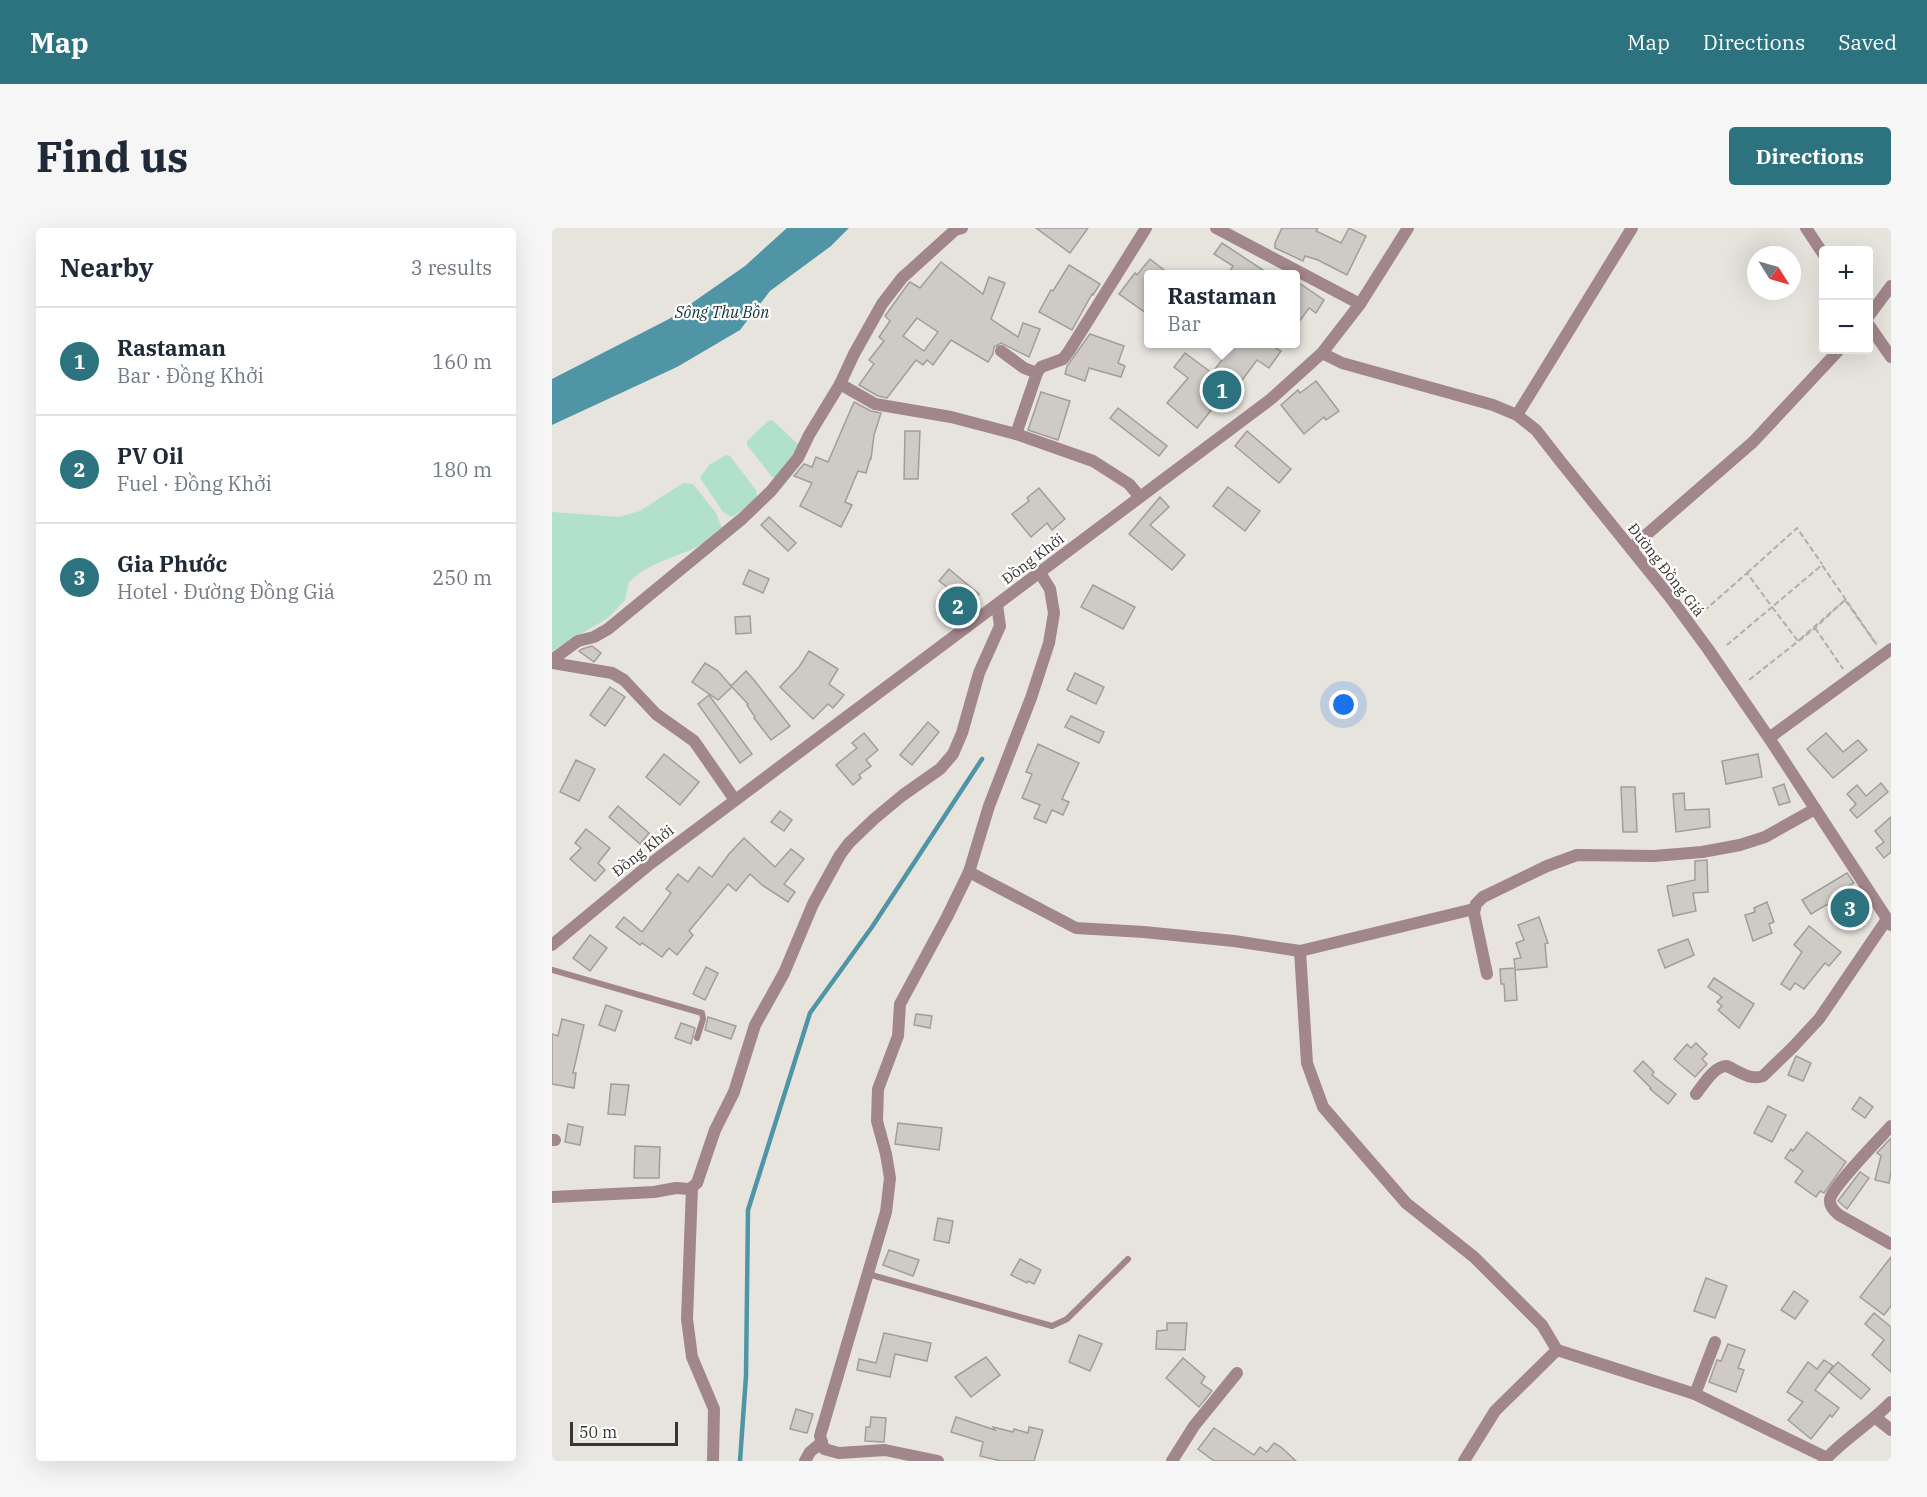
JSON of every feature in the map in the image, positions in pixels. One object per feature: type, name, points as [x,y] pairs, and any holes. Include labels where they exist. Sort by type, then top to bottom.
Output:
[{"type":"street","points":[[552,662],[578,641],[594,637],[609,629],[750,512],[771,491],[798,458],[882,304],[902,278],[955,230],[962,228]]},
{"type":"street","points":[[1016,434],[1037,373],[1041,367],[1063,359],[1146,228]]},
{"type":"street","points":[[1216,228],[1296,270]]},
{"type":"street","name":"Đồng Khởi","points":[[552,945],[650,864],[1271,399],[1322,353],[1360,304],[1408,228]]},
{"type":"street","points":[[1517,415],[1632,228]]},
{"type":"street","points":[[1806,228],[1819,248]]},
{"type":"street","points":[[1300,272],[1360,304]]},
{"type":"street","points":[[1873,311],[1891,286]]},
{"type":"street","points":[[1873,330],[1891,357]]},
{"type":"street","points":[[1001,351],[1024,368],[1037,373]]},
{"type":"street","name":"Đường Đồng Giá","points":[[1322,353],[1342,363],[1493,405],[1517,415],[1536,430],[1702,640],[1886,918]]},
{"type":"street","points":[[1631,548],[1753,442],[1835,354]]},
{"type":"street","points":[[840,384],[875,404],[951,417],[1016,434],[1093,461],[1128,484],[1140,497]]},
{"type":"street","points":[[938,1461],[885,1450],[839,1453],[824,1449],[820,1436],[886,1212],[890,1178],[877,1121],[878,1089],[898,1036],[900,1004],[969,872],[989,806],[1031,698],[1049,643],[1054,613],[1050,589],[1040,573]]},
{"type":"street","points":[[552,1197],[692,1188],[697,1184],[715,1130],[734,1092],[755,1025],[784,973],[813,904],[840,855],[874,819],[940,769],[953,754],[962,733],[979,673],[1000,626],[997,605]]},
{"type":"street","points":[[1769,738],[1891,649]]},
{"type":"street","points":[[552,662],[612,673],[624,680],[656,714],[694,741],[735,800]]},
{"type":"street","points":[[969,872],[1076,928],[1234,941],[1300,951],[1474,909],[1483,897],[1547,866],[1577,855],[1665,855],[1702,852],[1740,845],[1765,837],[1815,809]]},
{"type":"street","points":[[1696,1094],[1723,1065],[1752,1078],[1759,1078],[1793,1047],[1829,1006],[1886,918],[1891,900]]},
{"type":"street","points":[[1474,909],[1487,974]]},
{"type":"street","points":[[1300,951],[1306,1063],[1323,1107],[1406,1203],[1474,1257],[1542,1325],[1557,1350],[1695,1394],[1825,1459],[1835,1448],[1876,1418],[1891,1402]]},
{"type":"street","points":[[1891,1126],[1856,1164],[1833,1194],[1830,1202],[1839,1215],[1891,1244]]},
{"type":"street","points":[[692,1188],[687,1319],[692,1357],[714,1409],[713,1461]]},
{"type":"street","points":[[1695,1394],[1715,1342]]},
{"type":"street","points":[[1464,1461],[1495,1411],[1557,1350]]},
{"type":"street","points":[[1172,1461],[1194,1426],[1237,1373]]},
{"type":"street","points":[[1876,1418],[1891,1430]]},
{"type":"street","points":[[805,1461],[810,1452],[822,1442]]},
{"type":"lane","points":[[552,970],[702,1013],[703,1019],[697,1038]]},
{"type":"lane","points":[[868,1274],[1052,1326],[1067,1319],[1128,1259]]},
{"type":"path","points":[[1704,611],[1797,528],[1879,648],[1845,600]]},
{"type":"path","points":[[1727,645],[1822,565]]},
{"type":"path","points":[[1747,573],[1798,641]]},
{"type":"path","points":[[1749,680],[1815,628],[1845,600]]},
{"type":"path","points":[[1798,641],[1845,600]]},
{"type":"path","points":[[1815,628],[1846,674]]},
{"type":"green space","points":[[772,420],[799,445],[800,450],[779,477],[772,477],[747,445],[747,441],[768,421]]},
{"type":"green space","points":[[726,455],[730,456],[756,490],[757,496],[752,504],[732,517],[723,512],[700,478],[709,465]]},
{"type":"green space","points":[[683,483],[693,484],[716,513],[722,528],[713,537],[695,548],[640,572],[629,582],[625,600],[608,618],[552,651],[552,512],[619,517],[640,511]]},
{"type":"water","name":"Sông Thu Bồn","points":[[787,228],[849,228],[831,246],[770,291],[740,330],[677,367],[552,425],[552,379],[669,319],[745,266]]},
{"type":"building","points":[[1036,228],[1088,228],[1070,253]]},
{"type":"building","points":[[1282,228],[1318,228],[1316,231],[1341,243],[1349,228],[1366,236],[1347,275],[1318,260],[1305,256],[1303,261],[1275,248]]},
{"type":"building","points":[[1222,243],[1263,270],[1230,270],[1233,266],[1214,254]]},
{"type":"building","points":[[1150,259],[1164,270],[1144,270],[1144,312],[1119,294],[1135,273],[1137,275]]},
{"type":"building","points":[[941,262],[983,294],[989,277],[1005,283],[991,319],[1018,337],[1023,323],[1040,329],[1029,357],[1001,343],[994,347],[988,362],[951,340],[933,365],[927,360],[923,365],[916,360],[887,398],[878,396],[859,385],[874,364],[869,360],[884,341],[879,337],[890,321],[885,316],[910,282],[920,288]],"holes":[[[917,318],[938,332],[924,351],[903,336]]]},
{"type":"building","points":[[1069,265],[1100,284],[1072,330],[1039,312]]},
{"type":"building","points":[[1300,284],[1324,300],[1316,313],[1309,308],[1300,320]]},
{"type":"building","points":[[1090,334],[1124,346],[1118,363],[1125,366],[1121,377],[1089,368],[1085,381],[1065,374],[1067,366]]},
{"type":"building","points":[[1231,348],[1276,348],[1281,351],[1269,368],[1257,360],[1237,387],[1232,384],[1197,428],[1167,403],[1188,378],[1174,367],[1185,353],[1212,373]]},
{"type":"building","points":[[1316,381],[1339,411],[1326,420],[1324,417],[1304,434],[1281,405],[1298,390],[1300,393]]},
{"type":"building","points":[[1041,392],[1070,401],[1058,440],[1028,430]]},
{"type":"building","points":[[854,402],[871,411],[881,413],[874,435],[871,459],[866,473],[858,471],[845,502],[852,505],[841,527],[800,506],[812,483],[794,476],[804,464],[812,467],[816,457],[828,462]]},
{"type":"building","points":[[1118,408],[1167,446],[1159,456],[1110,418]]},
{"type":"building","points":[[905,431],[920,431],[918,479],[904,479]]},
{"type":"building","points":[[1247,431],[1291,469],[1279,483],[1235,446]]},
{"type":"building","points":[[1228,487],[1260,511],[1245,531],[1213,506]]},
{"type":"building","points":[[1039,488],[1065,519],[1052,530],[1047,523],[1031,537],[1012,514],[1029,501],[1027,498]]},
{"type":"building","points":[[1160,497],[1169,507],[1150,525],[1185,555],[1172,570],[1129,534]]},
{"type":"building","points":[[769,517],[796,543],[788,551],[761,525]]},
{"type":"building","points":[[949,569],[979,594],[970,605],[939,581]]},
{"type":"building","points":[[749,570],[769,579],[763,593],[743,584]]},
{"type":"building","points":[[1093,585],[1135,607],[1123,629],[1081,607]]},
{"type":"building","points":[[750,616],[751,633],[736,634],[735,617]]},
{"type":"building","points":[[592,646],[601,653],[594,662],[579,651]]},
{"type":"building","points":[[809,651],[838,669],[829,684],[844,695],[833,708],[828,704],[813,719],[780,687],[799,667]]},
{"type":"building","points":[[705,663],[718,671],[732,687],[718,700],[692,682]]},
{"type":"building","points":[[746,671],[790,726],[771,740],[754,718],[748,704],[731,686]]},
{"type":"building","points":[[1075,673],[1104,687],[1096,704],[1067,690]]},
{"type":"building","points":[[610,687],[625,697],[605,726],[590,715]]},
{"type":"building","points":[[709,695],[752,754],[740,763],[698,704]]},
{"type":"building","points":[[1071,716],[1104,732],[1099,743],[1065,727]]},
{"type":"building","points":[[928,722],[939,732],[912,765],[900,755]]},
{"type":"building","points":[[864,733],[878,750],[866,760],[871,766],[859,775],[861,778],[853,785],[836,765],[857,748],[852,743]]},
{"type":"building","points":[[1826,733],[1843,752],[1858,740],[1867,750],[1833,778],[1807,749]]},
{"type":"building","points":[[1038,744],[1079,763],[1062,799],[1069,802],[1063,815],[1052,810],[1046,823],[1034,818],[1040,805],[1022,798],[1032,774],[1026,772]]},
{"type":"building","points":[[664,754],[699,782],[680,805],[646,777]]},
{"type":"building","points":[[1758,754],[1762,777],[1726,784],[1722,761]]},
{"type":"building","points":[[576,760],[595,769],[579,801],[560,792]]},
{"type":"building","points":[[1881,783],[1888,792],[1857,818],[1850,810],[1856,804],[1847,794],[1857,785],[1866,796]]},
{"type":"building","points":[[1784,784],[1790,802],[1779,805],[1773,788]]},
{"type":"building","points":[[1621,787],[1635,787],[1637,832],[1623,832]]},
{"type":"building","points":[[1684,793],[1685,810],[1709,809],[1710,827],[1676,832],[1673,794]]},
{"type":"building","points":[[618,806],[649,833],[640,844],[609,817]]},
{"type":"building","points":[[780,811],[792,820],[784,831],[771,822]]},
{"type":"building","points":[[1891,817],[1891,852],[1884,858],[1876,848],[1884,842],[1875,831]]},
{"type":"building","points":[[586,829],[610,848],[598,863],[605,870],[595,881],[570,859],[581,848],[575,843]]},
{"type":"building","points":[[744,838],[775,867],[791,849],[804,859],[784,884],[795,892],[788,902],[750,874],[736,891],[728,884],[689,931],[693,935],[677,955],[669,948],[662,957],[642,943],[640,945],[616,927],[624,917],[642,932],[671,893],[666,889],[678,874],[688,882],[699,867],[712,877]]},
{"type":"building","points":[[1707,860],[1708,892],[1693,893],[1696,911],[1673,916],[1667,886],[1695,880],[1695,861]]},
{"type":"building","points":[[1847,873],[1854,883],[1843,889],[1845,894],[1811,914],[1802,900]]},
{"type":"building","points":[[1767,902],[1774,922],[1769,924],[1772,933],[1753,941],[1745,915],[1755,912],[1754,908]]},
{"type":"building","points":[[1539,917],[1548,943],[1545,944],[1547,967],[1515,970],[1517,1000],[1505,1001],[1500,969],[1515,968],[1514,959],[1521,958],[1516,943],[1524,940],[1518,925]]},
{"type":"building","points":[[1809,926],[1841,952],[1829,966],[1825,963],[1804,989],[1795,983],[1790,990],[1781,984],[1802,952],[1794,945]]},
{"type":"building","points":[[590,935],[607,948],[590,971],[573,958]]},
{"type":"building","points":[[1688,939],[1694,955],[1665,968],[1658,950]]},
{"type":"building","points":[[706,967],[718,973],[705,1000],[693,994]]},
{"type":"building","points":[[1714,978],[1754,1004],[1739,1028],[1718,1010],[1722,1006],[1717,1002],[1722,997],[1708,987]]},
{"type":"building","points":[[606,1005],[622,1011],[615,1031],[599,1025]]},
{"type":"building","points":[[916,1014],[932,1016],[930,1028],[914,1025]]},
{"type":"building","points":[[708,1017],[736,1026],[731,1039],[705,1030]]},
{"type":"building","points":[[562,1019],[584,1025],[573,1073],[576,1073],[574,1088],[552,1084],[552,1034],[558,1036]]},
{"type":"building","points":[[681,1023],[695,1028],[691,1044],[675,1038]]},
{"type":"building","points":[[1696,1043],[1707,1054],[1702,1059],[1707,1064],[1695,1077],[1674,1059],[1687,1044],[1691,1048]]},
{"type":"building","points":[[1796,1056],[1811,1063],[1803,1081],[1788,1075]]},
{"type":"building","points":[[1643,1061],[1654,1072],[1652,1075],[1676,1094],[1668,1104],[1634,1071]]},
{"type":"building","points":[[611,1084],[629,1085],[625,1115],[608,1114]]},
{"type":"building","points":[[1860,1097],[1873,1107],[1865,1118],[1852,1109]]},
{"type":"building","points":[[1768,1106],[1786,1115],[1772,1142],[1754,1133]]},
{"type":"building","points":[[898,1123],[942,1128],[939,1150],[895,1144]]},
{"type":"building","points":[[568,1124],[583,1127],[580,1145],[565,1142]]},
{"type":"building","points":[[1807,1132],[1846,1162],[1824,1193],[1820,1191],[1816,1197],[1795,1182],[1803,1171],[1785,1158]]},
{"type":"building","points":[[1891,1138],[1889,1183],[1875,1180],[1881,1156],[1877,1153]]},
{"type":"building","points":[[635,1146],[660,1147],[659,1178],[634,1178]]},
{"type":"building","points":[[1860,1172],[1869,1178],[1847,1209],[1838,1201]]},
{"type":"building","points":[[938,1218],[953,1221],[949,1243],[934,1240]]},
{"type":"building","points":[[889,1250],[919,1260],[913,1276],[883,1265]]},
{"type":"building","points":[[1891,1257],[1891,1306],[1884,1315],[1860,1297]]},
{"type":"building","points":[[1020,1259],[1041,1270],[1034,1284],[1011,1275]]},
{"type":"building","points":[[1706,1278],[1727,1286],[1715,1318],[1694,1311]]},
{"type":"building","points":[[1794,1291],[1808,1301],[1795,1319],[1781,1310]]},
{"type":"building","points":[[1874,1313],[1891,1327],[1891,1372],[1872,1355],[1884,1340],[1865,1324]]},
{"type":"building","points":[[1167,1323],[1187,1323],[1185,1350],[1156,1349],[1157,1331],[1167,1330]]},
{"type":"building","points":[[884,1333],[931,1343],[927,1361],[895,1354],[890,1377],[857,1370],[859,1359],[876,1363]]},
{"type":"building","points":[[1079,1335],[1102,1344],[1090,1371],[1069,1362]]},
{"type":"building","points":[[1728,1344],[1745,1350],[1738,1368],[1744,1370],[1736,1392],[1709,1382],[1717,1360],[1721,1361]]},
{"type":"building","points":[[986,1357],[1000,1375],[971,1397],[955,1377]]},
{"type":"building","points":[[1183,1358],[1205,1377],[1201,1383],[1212,1391],[1199,1407],[1166,1378]]},
{"type":"building","points":[[1824,1360],[1833,1366],[1815,1390],[1839,1408],[1832,1417],[1830,1415],[1811,1439],[1788,1420],[1803,1402],[1787,1392],[1808,1362],[1817,1369]]},
{"type":"building","points":[[1838,1362],[1870,1389],[1861,1399],[1829,1372]]},
{"type":"building","points":[[796,1409],[813,1414],[807,1433],[790,1429]]},
{"type":"building","points":[[871,1417],[886,1418],[884,1442],[865,1441],[866,1427],[870,1427]]},
{"type":"building","points":[[956,1417],[995,1430],[993,1427],[1028,1433],[1029,1427],[1043,1430],[1034,1461],[1001,1461],[980,1456],[983,1442],[951,1432]]},
{"type":"building","points":[[1214,1428],[1254,1455],[1260,1447],[1267,1452],[1274,1443],[1296,1461],[1214,1461],[1198,1449]]},
{"type":"waterway","points":[[740,1461],[746,1376],[748,1210],[810,1013],[872,927],[982,759]]},
{"type":"place","name":"Rastaman","points":[[1222,390]]},
{"type":"place","name":"PV Oil","points":[[958,606]]},
{"type":"place","name":"Gia Phước","points":[[1850,908]]}]
